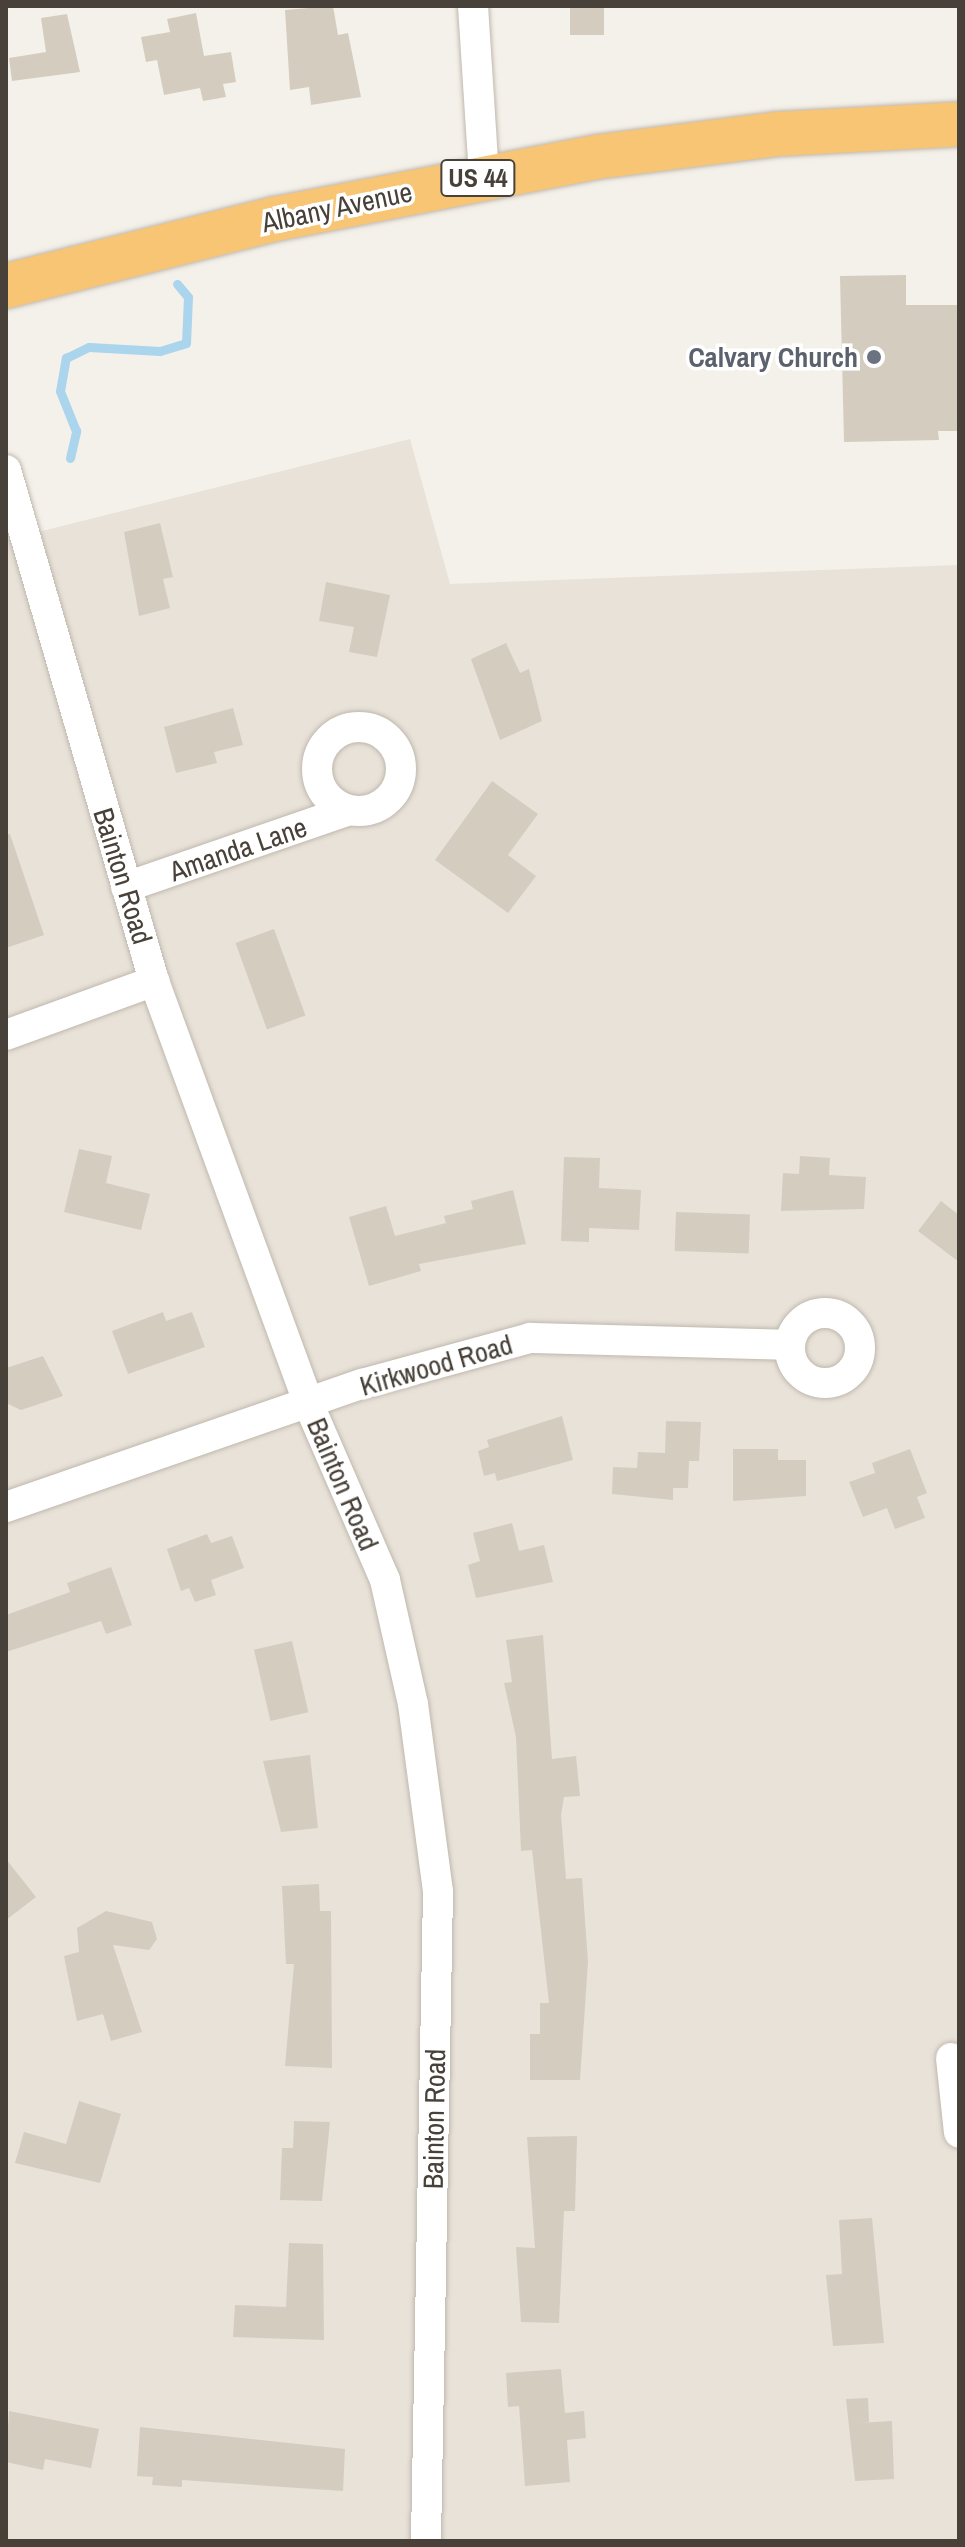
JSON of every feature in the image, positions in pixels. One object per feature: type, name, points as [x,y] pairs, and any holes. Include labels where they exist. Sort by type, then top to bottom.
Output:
[{"type":"highway","name":"Albany Avenue","points":[[6,286],[484,177],[777,134],[959,124]]},
{"type":"street","points":[[473,6],[484,177]]},
{"type":"street","name":"Bainton Road","points":[[6,470],[19,570],[126,887],[154,981],[309,1405],[385,1580],[413,1704],[438,1892],[426,2541]]},
{"type":"street","name":"Amanda Lane","points":[[126,887],[349,810]]},
{"type":"street","points":[[6,1035],[154,981]]},
{"type":"street","name":"Kirkwood Road","points":[[6,1507],[309,1405],[530,1338],[789,1345]]},
{"type":"street","points":[[951,2058],[959,2133]]},
{"type":"shaded area","points":[[410,439],[450,584],[959,565],[959,2541],[6,2541],[6,540]]},
{"type":"building","points":[[333,6],[338,35],[348,33],[361,97],[311,105],[309,87],[290,90],[285,10]]},
{"type":"building","points":[[570,6],[604,6],[604,35],[570,35]]},
{"type":"building","points":[[196,13],[204,56],[231,52],[236,82],[223,84],[226,97],[203,101],[200,88],[164,95],[157,60],[146,62],[141,37],[170,32],[167,19]]},
{"type":"building","points":[[67,14],[80,72],[12,81],[9,58],[46,52],[41,18]]},
{"type":"building","name":"Calvary Church","points":[[906,275],[906,305],[959,305],[959,431],[938,431],[939,440],[844,442],[840,276]]},
{"type":"building","points":[[160,523],[173,577],[163,579],[170,608],[139,616],[124,532]]},
{"type":"building","points":[[326,582],[390,595],[377,657],[349,652],[354,627],[319,621]]},
{"type":"building","points":[[506,643],[520,673],[529,669],[542,721],[500,740],[471,659]]},
{"type":"building","points":[[233,708],[243,745],[214,752],[217,763],[176,773],[164,727]]},
{"type":"building","points":[[492,781],[538,814],[508,855],[536,876],[508,913],[435,860]]},
{"type":"building","points":[[10,834],[44,935],[6,948],[6,835]]},
{"type":"building","points":[[274,929],[305,1015],[267,1029],[235,943]]},
{"type":"building","points":[[79,1149],[112,1156],[106,1183],[150,1194],[141,1230],[64,1212]]},
{"type":"building","points":[[800,1156],[830,1158],[829,1175],[866,1177],[864,1209],[781,1211],[783,1173],[799,1174]]},
{"type":"building","points":[[564,1157],[600,1158],[599,1188],[641,1190],[639,1230],[589,1228],[589,1242],[561,1241]]},
{"type":"building","points":[[513,1190],[526,1244],[419,1264],[421,1271],[369,1286],[349,1217],[386,1206],[395,1236],[446,1223],[444,1216],[473,1209],[471,1201]]},
{"type":"building","points":[[941,1201],[959,1215],[959,1262],[918,1231]]},
{"type":"building","points":[[676,1212],[750,1215],[749,1254],[675,1251]]},
{"type":"building","points":[[163,1312],[166,1321],[192,1312],[205,1347],[128,1374],[112,1331]]},
{"type":"building","points":[[43,1356],[63,1396],[21,1410],[6,1403],[6,1368]]},
{"type":"building","points":[[562,1416],[573,1460],[497,1481],[495,1473],[484,1476],[478,1451],[489,1447],[487,1440]]},
{"type":"building","points":[[666,1421],[701,1422],[699,1461],[689,1461],[688,1488],[673,1488],[673,1500],[612,1494],[613,1467],[637,1468],[638,1452],[665,1453]]},
{"type":"building","points":[[733,1449],[778,1449],[778,1460],[806,1460],[806,1496],[733,1501]]},
{"type":"building","points":[[910,1449],[927,1493],[917,1497],[925,1518],[895,1529],[887,1508],[863,1517],[849,1482],[875,1473],[872,1463]]},
{"type":"building","points":[[512,1523],[519,1551],[544,1545],[553,1582],[476,1598],[468,1565],[480,1561],[473,1533]]},
{"type":"building","points":[[207,1534],[211,1543],[232,1536],[244,1568],[211,1580],[216,1595],[195,1602],[189,1588],[181,1591],[167,1549]]},
{"type":"building","points":[[111,1567],[132,1625],[106,1634],[101,1621],[6,1652],[6,1615],[70,1592],[67,1583]]},
{"type":"building","points":[[543,1635],[552,1759],[576,1756],[580,1796],[564,1797],[561,1815],[566,1879],[582,1878],[588,1962],[580,2080],[530,2080],[530,2034],[540,2034],[540,2003],[549,2003],[532,1850],[521,1851],[516,1737],[504,1683],[512,1682],[506,1640]]},
{"type":"building","points":[[292,1641],[308,1712],[270,1721],[254,1650]]},
{"type":"building","points":[[310,1755],[318,1828],[281,1832],[263,1761]]},
{"type":"building","points":[[6,1859],[36,1897],[6,1920]]},
{"type":"building","points":[[319,1884],[320,1911],[331,1911],[332,2068],[285,2066],[294,1964],[286,1964],[282,1886]]},
{"type":"building","points":[[106,1911],[152,1922],[157,1939],[149,1950],[113,1945],[142,2032],[111,2041],[103,2014],[77,2021],[64,1956],[79,1952],[77,1928]]},
{"type":"building","points":[[79,2101],[121,2114],[100,2183],[15,2163],[24,2132],[66,2144]]},
{"type":"building","points":[[294,2121],[330,2122],[322,2201],[280,2200],[282,2148],[293,2148]]},
{"type":"building","points":[[577,2136],[575,2211],[564,2211],[559,2323],[521,2322],[516,2247],[535,2248],[527,2137]]},
{"type":"building","points":[[872,2218],[884,2343],[833,2346],[826,2275],[842,2274],[839,2220]]},
{"type":"building","points":[[289,2243],[323,2244],[324,2340],[233,2337],[235,2305],[286,2307]]},
{"type":"building","points":[[561,2369],[565,2413],[584,2411],[586,2438],[567,2440],[570,2482],[525,2486],[519,2406],[508,2407],[506,2373]]},
{"type":"building","points":[[868,2398],[869,2422],[857,2423],[892,2421],[894,2479],[855,2481],[846,2399]]},
{"type":"building","points":[[9,2411],[99,2429],[91,2468],[45,2459],[43,2470],[6,2462]]},
{"type":"building","points":[[140,2427],[345,2449],[343,2491],[182,2480],[182,2487],[152,2485],[153,2477],[137,2476]]},
{"type":"waterway","points":[[70,458],[76,431],[60,391],[66,358],[89,347],[160,351],[186,343],[188,297],[177,284]]},
{"type":"place","name":"Calvary Church","points":[[874,357]]}]
